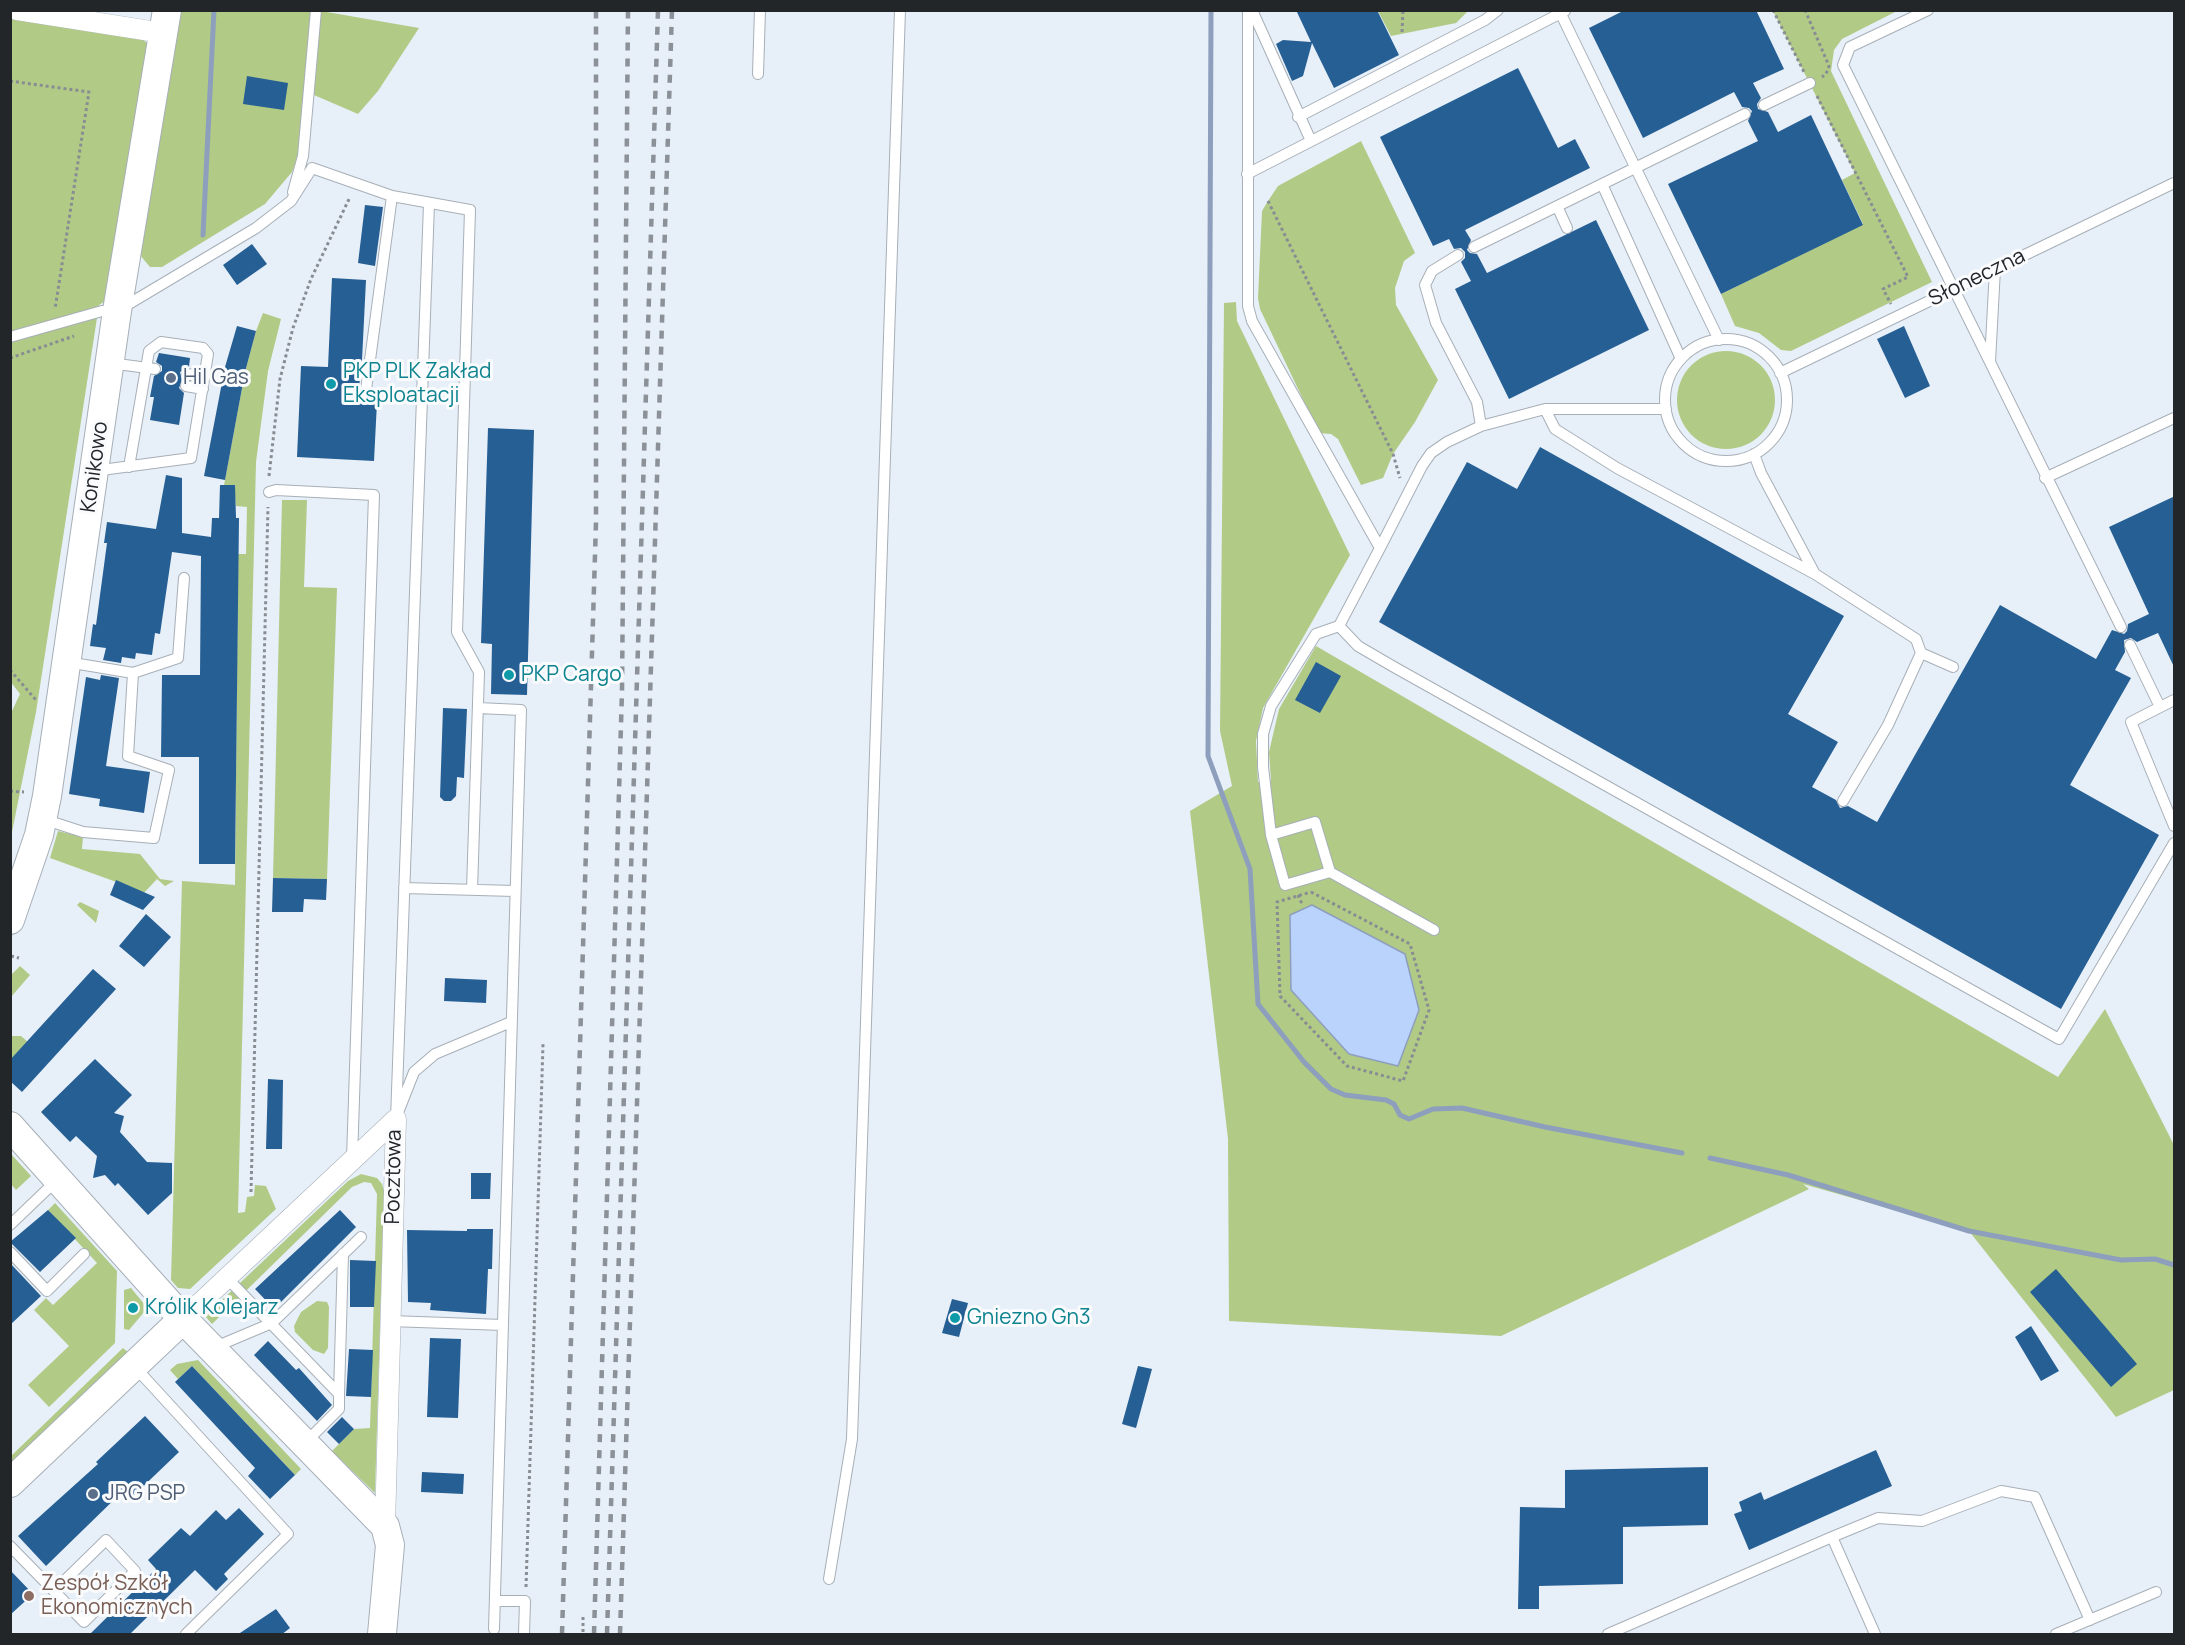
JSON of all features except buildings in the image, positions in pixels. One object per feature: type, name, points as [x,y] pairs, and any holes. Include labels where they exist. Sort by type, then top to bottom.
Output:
[{"type":"street","points":[[17,10],[165,22]]},
{"type":"street","name":"Konikowo","points":[[10,920],[42,818],[117,311],[165,22]]},
{"type":"street","name":"Pocztowa","points":[[183,1319],[396,1119]]},
{"type":"street","name":"Pocztowa","points":[[382,1635],[390,1545],[385,1526],[396,1119]]},
{"type":"street","points":[[10,1126],[183,1319],[385,1526]]},
{"type":"street","points":[[10,1483],[183,1319]]},
{"type":"lane","points":[[291,201],[303,156],[316,10]]},
{"type":"lane","points":[[758,74],[760,10]]},
{"type":"lane","points":[[829,1579],[852,1439],[900,10]]},
{"type":"lane","points":[[1250,10],[1311,141]]},
{"type":"lane","points":[[1250,10],[1246,288],[1252,321],[1380,548]]},
{"type":"lane","points":[[1298,117],[1498,10]]},
{"type":"lane","points":[[1928,10],[1850,47],[1844,57],[1843,65],[2045,478],[2121,627]]},
{"type":"lane","points":[[1247,174],[1561,12],[1719,340]]},
{"type":"lane","points":[[1764,105],[1810,83]]},
{"type":"lane","points":[[1474,247],[1745,114]]},
{"type":"lane","points":[[10,338],[102,310],[117,311],[256,228],[291,201],[312,168],[392,196],[470,210],[457,632],[479,672],[472,890]]},
{"type":"lane","name":"Słoneczna","points":[[1780,373],[2175,183]]},
{"type":"lane","points":[[1602,184],[1681,359]]},
{"type":"lane","points":[[365,397],[392,196]]},
{"type":"lane","points":[[396,1119],[429,204]]},
{"type":"lane","points":[[1557,206],[1567,228]]},
{"type":"lane","points":[[1458,255],[1432,271],[1425,285],[1436,323],[1477,402],[1481,426]]},
{"type":"lane","points":[[1990,362],[1995,269]]},
{"type":"lane","points":[[1719,340],[1748,344],[1761,351],[1780,373],[1786,389],[1787,406],[1783,422],[1775,437],[1754,454],[1732,461],[1715,460],[1699,455],[1685,446],[1674,432],[1666,409],[1667,384],[1681,359],[1699,346],[1719,340]]},
{"type":"lane","points":[[94,471],[129,467],[191,458],[208,354],[203,348],[160,342],[149,351],[148,381],[129,467]]},
{"type":"lane","points":[[110,363],[150,369]]},
{"type":"lane","points":[[188,374],[205,377]]},
{"type":"lane","points":[[186,387],[202,389]]},
{"type":"lane","points":[[1330,872],[1285,885],[1271,835],[1263,767],[1263,734],[1271,706],[1316,634],[1339,626],[1405,497],[1431,453],[1447,442],[1481,426],[1545,409],[1666,409]]},
{"type":"lane","points":[[1545,409],[1555,429],[1617,468],[1815,574],[1916,639],[1921,653],[1888,725],[1843,801]]},
{"type":"lane","points":[[2045,478],[2175,418]]},
{"type":"lane","points":[[1754,454],[1761,473],[1815,574]]},
{"type":"lane","points":[[269,492],[276,490],[374,495],[352,1160]]},
{"type":"lane","points":[[66,662],[133,673],[178,658],[184,578]]},
{"type":"lane","points":[[1339,626],[1358,646],[1394,667],[2059,1038],[2175,843]]},
{"type":"lane","points":[[2130,645],[2160,707]]},
{"type":"lane","points":[[1921,653],[1953,667]]},
{"type":"lane","points":[[42,818],[83,832],[154,838],[169,770],[128,756],[133,673]]},
{"type":"lane","points":[[2175,700],[2131,722],[2175,826]]},
{"type":"lane","points":[[478,708],[521,710],[494,1629]]},
{"type":"lane","points":[[1271,835],[1315,822],[1330,872],[1434,930]]},
{"type":"lane","points":[[404,888],[515,891]]},
{"type":"lane","points":[[396,1119],[414,1072],[435,1054],[511,1022]]},
{"type":"lane","points":[[10,1225],[58,1179]]},
{"type":"lane","points":[[212,1349],[272,1323],[361,1237]]},
{"type":"lane","points":[[10,1252],[47,1291],[84,1254]]},
{"type":"lane","points":[[304,1444],[339,1409],[343,1254]]},
{"type":"lane","points":[[227,1278],[339,1394]]},
{"type":"lane","points":[[390,1321],[503,1325]]},
{"type":"lane","points":[[134,1365],[288,1534],[186,1635]]},
{"type":"lane","points":[[1608,1635],[1878,1518],[1922,1521],[2001,1491],[2035,1497],[2090,1620]]},
{"type":"lane","points":[[1832,1537],[1875,1635]]},
{"type":"lane","points":[[10,1546],[84,1622],[135,1571],[106,1540],[54,1591]]},
{"type":"lane","points":[[2056,1635],[2156,1592]]},
{"type":"lane","points":[[495,1601],[525,1601],[524,1635]]},
{"type":"path","points":[[1402,32],[1403,10]]},
{"type":"path","points":[[1773,10],[1908,277],[1883,289],[1891,304]]},
{"type":"path","points":[[1804,10],[1829,66],[1826,74],[1810,83]]},
{"type":"path","points":[[10,81],[89,92],[53,326]]},
{"type":"path","points":[[251,1192],[270,459],[280,379],[293,328],[311,279],[356,184]]},
{"type":"path","points":[[1268,201],[1393,454],[1405,497]]},
{"type":"path","points":[[10,670],[41,706]]},
{"type":"path","points":[[10,790],[28,792]]},
{"type":"path","points":[[1311,892],[1410,944],[1430,1010],[1403,1082],[1347,1066],[1280,996],[1277,902],[1311,892]]},
{"type":"path","points":[[11,956],[19,958]]},
{"type":"path","points":[[525,1601],[543,1044]]},
{"type":"path","points":[[583,1617],[584,1635]]},
{"type":"green space","points":[[176,11],[311,11],[299,153],[292,172],[265,204],[162,267],[150,267],[140,255]]},
{"type":"green space","points":[[321,11],[419,28],[378,91],[358,114],[314,95]]},
{"type":"green space","points":[[1378,11],[1468,11],[1456,23],[1391,36]]},
{"type":"green space","points":[[1773,11],[1897,11],[1842,39],[1834,50],[1831,71],[1932,282],[1791,351],[1781,350],[1759,333],[1735,326],[1721,294],[1863,224],[1842,180],[1855,173]]},
{"type":"green space","points":[[11,16],[141,38],[148,44],[114,296],[99,305],[36,712],[11,837],[11,713],[20,694],[10,681]]},
{"type":"green space","points":[[1361,141],[1415,253],[1404,261],[1395,288],[1396,305],[1438,380],[1415,422],[1393,454],[1383,478],[1361,485],[1338,439],[1331,434],[1319,433],[1260,309],[1258,298],[1262,211],[1268,201],[1278,186]]},
{"type":"green space","points":[[1236,302],[1237,321],[1350,555],[1263,708],[1256,741],[1258,782],[1271,781],[1269,752],[1279,709],[1316,646],[2058,1077],[2105,1009],[2174,1145],[2174,1390],[2116,1417],[1969,1231],[1803,1184],[1809,1189],[1501,1336],[1229,1321],[1228,1139],[1190,811],[1232,786],[1220,731],[1224,303]]},
{"type":"green space","points":[[263,313],[281,319],[268,371],[256,462],[238,1213],[245,1212],[247,1197],[254,1196],[255,1185],[266,1186],[276,1209],[190,1289],[178,1288],[171,1280],[182,881],[235,885],[238,554],[246,554],[247,507],[236,506],[234,485],[224,485],[245,372]]},
{"type":"green space","points":[[1726,351],[1745,354],[1761,365],[1772,381],[1775,400],[1772,419],[1761,435],[1745,446],[1726,449],[1707,446],[1691,435],[1680,419],[1677,400],[1680,381],[1691,365],[1707,354]]},
{"type":"green space","points":[[282,500],[307,500],[304,587],[337,588],[327,879],[273,878]]},
{"type":"green space","points":[[58,831],[83,837],[82,849],[140,854],[160,879],[174,881],[165,886],[157,879],[143,894],[140,893],[126,903],[133,888],[50,858]]},
{"type":"green space","points":[[80,902],[99,911],[96,923],[77,905]]},
{"type":"green space","points":[[20,966],[30,975],[11,997],[11,975]]},
{"type":"green space","points":[[11,1036],[21,1036],[28,1042],[11,1060]]},
{"type":"green space","points":[[11,1154],[31,1176],[16,1190],[11,1184]]},
{"type":"green space","points":[[361,1174],[377,1178],[384,1191],[375,1493],[332,1451],[354,1429],[370,1428],[377,1194],[371,1183],[364,1182],[352,1187],[212,1324],[205,1316],[348,1181]]},
{"type":"green space","points":[[55,1203],[117,1271],[115,1343],[49,1407],[28,1385],[69,1346],[34,1310],[46,1298],[53,1305],[97,1263],[48,1210]]},
{"type":"green space","points":[[131,1288],[145,1305],[145,1311],[129,1330],[124,1329],[124,1290]]},
{"type":"green space","points":[[317,1301],[327,1302],[329,1307],[328,1348],[324,1354],[313,1350],[295,1332],[294,1326],[301,1312]]},
{"type":"green space","points":[[123,1348],[129,1353],[11,1466],[11,1456]]},
{"type":"green space","points":[[198,1360],[301,1469],[295,1475],[192,1366],[178,1379],[170,1370],[177,1364]]},
{"type":"water","points":[[1312,905],[1405,954],[1419,1010],[1398,1066],[1349,1054],[1291,990],[1290,915]]},
{"type":"waterway","points":[[203,235],[214,10]]},
{"type":"waterway","points":[[1211,10],[1208,756],[1250,869],[1258,1004],[1304,1062],[1331,1089],[1345,1095],[1386,1100],[1394,1104],[1400,1115],[1409,1119],[1433,1109],[1462,1108],[1545,1127],[1682,1153]]},
{"type":"waterway","points":[[1710,1158],[1788,1175],[1969,1231],[2121,1260],[2155,1259],[2174,1265]]},
{"type":"railway","points":[[562,1634],[596,522],[596,10]]},
{"type":"railway","points":[[594,1634],[622,691],[628,10]]},
{"type":"railway","points":[[607,1634],[658,10]]},
{"type":"railway","points":[[620,1634],[672,10]]},
{"type":"place","name":"Hil Gas","points":[[171,378]]},
{"type":"place","name":"PKP PLK Zakład Eksploatacji","points":[[331,384]]},
{"type":"place","name":"PKP Cargo","points":[[509,675]]},
{"type":"place","name":"Królik Kolejarz","points":[[133,1308]]},
{"type":"place","name":"Gniezno Gn3","points":[[955,1318]]},
{"type":"place","name":"JRG PSP","points":[[93,1494]]},
{"type":"place","name":"Zespół Szkół Ekonomicznych","points":[[29,1596]]}]
